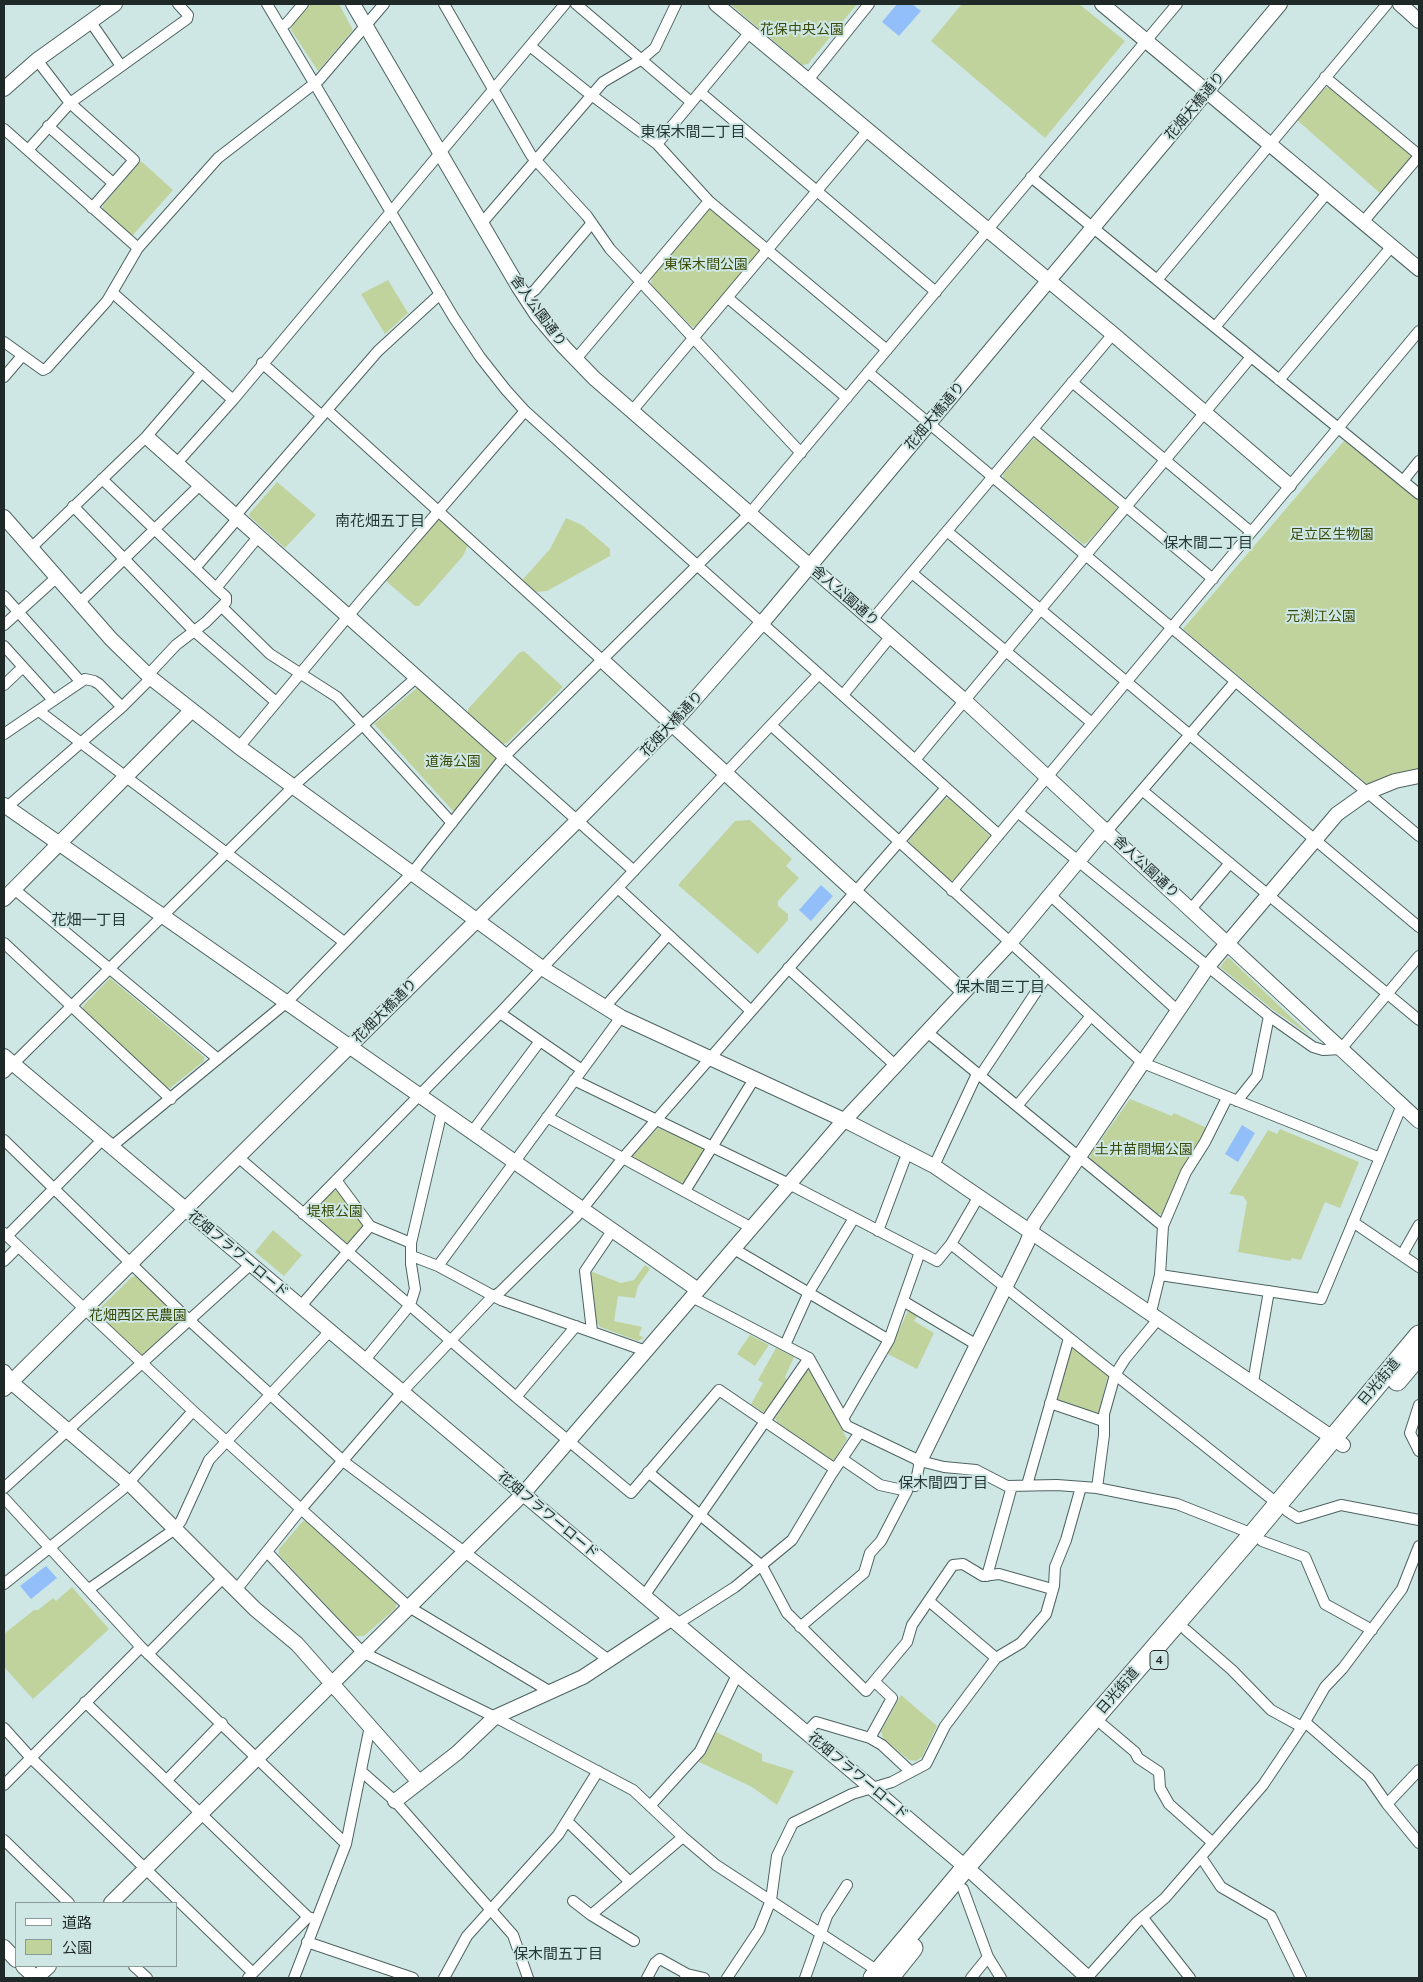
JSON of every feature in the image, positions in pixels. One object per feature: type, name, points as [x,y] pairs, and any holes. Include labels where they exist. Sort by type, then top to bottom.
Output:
[{"type":"highway","name":"日光街道","points":[[878,1976],[1258,1538],[1338,1441],[1419,1335]]},
{"type":"highway","name":"日光街道","points":[[1338,1441],[1419,1355]]},
{"type":"highway","name":"日光街道","points":[[878,1976],[963,1889],[970,1871],[1104,1725],[1186,1630],[1258,1538]]},
{"type":"street","points":[[28,150],[70,103],[187,19],[188,14],[178,4]]},
{"type":"street","points":[[267,4],[440,294],[480,357],[525,411],[696,566],[999,835]]},
{"type":"street","points":[[281,27],[287,23],[303,4]]},
{"type":"street","name":"舎人公園通り","points":[[353,4],[525,296],[549,330],[576,359],[632,411],[892,636],[1048,776],[1419,1121]]},
{"type":"street","points":[[4,342],[43,370],[47,368],[113,293],[138,248],[218,158],[319,80],[384,4]]},
{"type":"street","points":[[444,4],[536,161],[592,223],[610,249],[801,453]]},
{"type":"street","points":[[176,464],[233,400],[262,363],[565,4]]},
{"type":"street","points":[[576,4],[692,102]]},
{"type":"street","points":[[481,224],[603,82],[642,59],[661,41],[676,4]]},
{"type":"street","points":[[716,4],[1048,280],[1289,485]]},
{"type":"street","points":[[808,80],[869,4]]},
{"type":"street","points":[[1102,4],[1419,269]]},
{"type":"street","points":[[549,1691],[408,1607],[193,1411],[5,1235],[53,1188],[107,1143],[171,1099],[287,1002],[412,873],[505,756],[750,513],[1177,4]]},
{"type":"street","name":"花畑大橋通り","points":[[6,1381],[84,1309],[185,1210],[672,725],[762,623],[1280,4]]},
{"type":"street","points":[[1157,280],[1387,4]]},
{"type":"street","points":[[1400,4],[1419,21]]},
{"type":"street","points":[[4,88],[37,60],[110,5]]},
{"type":"street","points":[[90,21],[121,66]]},
{"type":"street","points":[[657,144],[750,32]]},
{"type":"street","points":[[530,46],[591,95],[657,144],[710,201],[887,350]]},
{"type":"street","points":[[37,60],[70,103],[134,160],[92,208]]},
{"type":"street","points":[[1325,78],[1419,156],[1364,222]]},
{"type":"street","points":[[700,92],[936,292]]},
{"type":"street","points":[[48,126],[113,183]]},
{"type":"street","points":[[4,129],[138,248]]},
{"type":"street","points":[[632,411],[868,130]]},
{"type":"street","points":[[1031,177],[1419,494]]},
{"type":"street","points":[[1215,327],[1328,192]]},
{"type":"street","points":[[576,359],[710,201]]},
{"type":"street","points":[[525,296],[535,290],[592,223]]},
{"type":"street","points":[[1279,380],[1392,246]]},
{"type":"street","points":[[113,293],[233,400]]},
{"type":"street","points":[[195,568],[236,517],[378,351],[440,294]]},
{"type":"street","points":[[728,298],[847,398]]},
{"type":"street","points":[[952,891],[1419,331]]},
{"type":"street","points":[[872,620],[948,532],[1112,334]]},
{"type":"street","points":[[4,377],[22,356]]},
{"type":"street","points":[[915,760],[1251,357]]},
{"type":"street","points":[[262,363],[439,510],[530,596],[964,992]]},
{"type":"street","points":[[31,548],[73,506],[147,438],[202,372]]},
{"type":"street","points":[[868,372],[1419,836]]},
{"type":"street","points":[[1072,382],[1251,532]]},
{"type":"street","points":[[239,747],[348,616],[525,411]]},
{"type":"street","points":[[1033,429],[1213,579]]},
{"type":"street","points":[[147,438],[634,870]]},
{"type":"street","points":[[1403,481],[1419,461]]},
{"type":"street","points":[[102,479],[226,597],[226,602],[176,645],[122,707],[5,806],[515,1162],[612,1231],[695,1294],[809,1358],[847,1426],[920,1460],[944,1467],[976,1470],[1003,1484],[1012,1486],[1097,1488],[1177,1504],[1305,1557],[1325,1604],[1372,1630]]},
{"type":"street","points":[[79,603],[200,485]]},
{"type":"street","points":[[73,506],[194,631],[276,702]]},
{"type":"street","points":[[4,517],[79,603],[149,677],[239,747],[542,968],[621,1017],[710,1060],[844,1120],[908,1151],[934,1166],[1338,1441]]},
{"type":"street","points":[[948,532],[1419,927]]},
{"type":"street","points":[[216,588],[258,537]]},
{"type":"street","points":[[912,574],[1092,723]]},
{"type":"street","points":[[4,625],[57,577]]},
{"type":"street","points":[[4,596],[80,681]]},
{"type":"street","points":[[222,607],[270,654],[338,697],[452,823]]},
{"type":"street","points":[[843,695],[892,636]]},
{"type":"street","points":[[4,646],[53,700]]},
{"type":"street","points":[[4,685],[23,667]]},
{"type":"street","points":[[303,1214],[500,1012],[772,726],[819,674]]},
{"type":"street","points":[[7,1064],[72,1007],[294,786],[417,676]]},
{"type":"street","points":[[4,734],[80,681],[94,681],[122,707]]},
{"type":"street","points":[[112,1902],[200,1812],[523,1494],[844,1120],[1010,943],[1078,860],[1142,791],[1235,682]]},
{"type":"street","points":[[39,711],[344,942]]},
{"type":"street","points":[[191,711],[9,894],[109,970],[218,1059]]},
{"type":"street","points":[[772,726],[1090,1017],[1143,1063],[1380,1158]]},
{"type":"street","points":[[915,1486],[920,1460],[1006,1287],[1034,1223],[1208,965],[1337,814],[1368,792],[1396,781],[1419,776]]},
{"type":"street","points":[[236,1590],[268,1553],[301,1509],[402,1392],[494,1296],[576,1218],[581,1209],[623,1158],[946,788]]},
{"type":"street","points":[[1142,791],[1419,1020]]},
{"type":"street","points":[[1019,812],[1269,1016],[1313,1047],[1323,1050],[1342,1049],[1419,956]]},
{"type":"street","points":[[1192,909],[1230,863]]},
{"type":"street","points":[[618,888],[751,1011]]},
{"type":"street","points":[[1050,895],[1177,1010]]},
{"type":"street","points":[[604,1008],[668,935]]},
{"type":"street","points":[[4,943],[171,1099]]},
{"type":"street","points":[[788,968],[895,1065]]},
{"type":"street","points":[[934,1166],[979,1075],[1046,977]]},
{"type":"street","points":[[500,1012],[582,1070]]},
{"type":"street","points":[[1097,1488],[1104,1435],[1103,1420],[1115,1375],[1155,1315],[1163,1226],[1186,1172],[1232,1100],[1257,1076],[1269,1016]]},
{"type":"street","points":[[438,1266],[621,1017]]},
{"type":"street","points":[[1017,1106],[1090,1017]]},
{"type":"street","points":[[927,1032],[1163,1226]]},
{"type":"street","points":[[472,1132],[540,1041]]},
{"type":"street","name":"花畑フラワーロード","points":[[7,1064],[107,1143],[872,1788],[970,1871],[1088,1978]]},
{"type":"street","points":[[685,1191],[754,1079]]},
{"type":"street","points":[[574,1080],[789,1184],[937,1261],[951,1244],[980,1196]]},
{"type":"street","points":[[1160,1275],[1320,1299],[1402,1106]]},
{"type":"street","points":[[364,1361],[410,1305],[415,1289],[411,1243],[442,1111]]},
{"type":"street","points":[[547,1117],[752,1228]]},
{"type":"street","points":[[4,1140],[130,1264],[342,1461],[610,1661]]},
{"type":"street","points":[[878,1231],[908,1151]]},
{"type":"street","points":[[238,1157],[516,1397],[631,1493],[719,1390],[836,1469]]},
{"type":"street","points":[[336,1180],[370,1226],[411,1243]]},
{"type":"street","points":[[785,1345],[809,1292],[854,1218]]},
{"type":"street","points":[[1353,1222],[1419,1267]]},
{"type":"street","points":[[1402,1255],[1419,1225]]},
{"type":"street","points":[[300,1307],[370,1226]]},
{"type":"street","points":[[592,1331],[585,1271],[612,1231]]},
{"type":"street","points":[[951,1244],[1298,1518],[1341,1505],[1419,1520]]},
{"type":"street","points":[[4,1260],[18,1247]]},
{"type":"street","points":[[734,1249],[889,1340]]},
{"type":"street","points":[[843,1420],[889,1340],[920,1252]]},
{"type":"street","points":[[412,1256],[438,1266],[494,1296],[646,1351]]},
{"type":"street","points":[[4,1488],[250,1264]]},
{"type":"street","points":[[1253,1382],[1270,1291]]},
{"type":"street","points":[[903,1301],[977,1345]]},
{"type":"street","points":[[516,1397],[576,1326]]},
{"type":"street","points":[[89,1589],[175,1530],[181,1522],[209,1460],[329,1332]]},
{"type":"street","points":[[1027,1485],[1069,1338]]},
{"type":"street","points":[[644,1596],[809,1358]]},
{"type":"street","points":[[6,1381],[68,1430],[129,1483],[223,1578],[292,1639],[419,1782]]},
{"type":"street","points":[[1050,1402],[1103,1420]]},
{"type":"street","points":[[1419,1405],[1410,1433],[1419,1451]]},
{"type":"street","points":[[4,1584],[129,1483],[193,1411]]},
{"type":"street","points":[[395,1801],[457,1753],[496,1717],[583,1677],[736,1587],[792,1540],[860,1432]]},
{"type":"street","points":[[800,1627],[864,1572],[870,1553],[881,1541],[907,1492],[880,1485],[842,1459]]},
{"type":"street","points":[[648,1472],[762,1566],[787,1613],[866,1691],[907,1642],[912,1625],[930,1602],[931,1596],[953,1565],[963,1564],[976,1574],[986,1576],[999,1574],[1052,1590]]},
{"type":"street","points":[[986,1576],[1012,1486]]},
{"type":"street","points":[[733,1976],[759,1930],[771,1900],[777,1856],[793,1823],[852,1794],[892,1782],[926,1764],[945,1726],[996,1658],[1021,1643],[1035,1630],[1046,1614],[1055,1567],[1066,1540],[1081,1487]]},
{"type":"street","points":[[4,1498],[144,1651],[222,1723],[346,1844]]},
{"type":"street","points":[[1088,1978],[1143,1918],[1165,1898],[1263,1785],[1303,1724],[1325,1686],[1372,1630],[1402,1589],[1419,1546]]},
{"type":"street","points":[[268,1553],[362,1652],[496,1717],[633,1790],[682,1837],[716,1865],[822,1933],[878,1976]]},
{"type":"street","points":[[4,1785],[85,1702],[223,1578]]},
{"type":"street","points":[[930,1602],[996,1658]]},
{"type":"street","points":[[1186,1630],[1232,1670],[1271,1710],[1303,1724],[1369,1778],[1387,1804],[1419,1843]]},
{"type":"street","points":[[650,1806],[700,1751],[738,1675]]},
{"type":"street","points":[[870,1738],[892,1698],[875,1682]]},
{"type":"street","points":[[85,1702],[312,1918]]},
{"type":"street","points":[[806,1733],[816,1722],[870,1738],[882,1745],[910,1772]]},
{"type":"street","points":[[167,1780],[222,1723]]},
{"type":"street","points":[[1104,1725],[1135,1752],[1138,1758],[1159,1772],[1160,1788],[1169,1804],[1213,1843]]},
{"type":"street","points":[[294,1978],[307,1942],[312,1918],[346,1844],[370,1726]]},
{"type":"street","points":[[4,1728],[31,1758],[146,1868],[251,1975],[312,1918]]},
{"type":"street","points":[[1387,1804],[1419,1770]]},
{"type":"street","points":[[444,1978],[467,1936],[558,1835],[598,1771]]},
{"type":"street","points":[[362,1772],[395,1801],[513,1935],[528,1978]]},
{"type":"street","points":[[567,1821],[630,1882]]},
{"type":"street","points":[[591,1915],[682,1837]]},
{"type":"street","points":[[4,1840],[68,1902]]},
{"type":"street","points":[[1201,1857],[1221,1887],[1271,1916],[1301,1978]]},
{"type":"street","points":[[805,1978],[827,1916],[846,1885]]},
{"type":"street","points":[[963,1889],[988,1957],[1001,1978]]},
{"type":"street","points":[[573,1901],[591,1915],[634,1941]]},
{"type":"street","points":[[1143,1918],[1190,1978]]},
{"type":"street","points":[[307,1942],[413,1978]]},
{"type":"street","points":[[4,1947],[15,1959]]},
{"type":"street","points":[[971,1978],[988,1957]]},
{"type":"street","points":[[647,1978],[655,1962],[660,1960],[686,1976],[704,1978]]},
{"type":"street","points":[[24,1967],[36,1978],[48,1967]]},
{"type":"street","points":[[135,1967],[147,1978]]},
{"type":"green space","points":[[310,4],[339,4],[353,30],[318,71],[291,30],[292,25]]},
{"type":"green space","name":"花保中央公園","points":[[730,4],[857,4],[808,64],[802,65]]},
{"type":"green space","points":[[962,4],[1079,4],[1125,41],[1045,138],[931,41]]},
{"type":"green space","points":[[1330,87],[1412,156],[1381,194],[1297,120],[1325,88]]},
{"type":"green space","points":[[141,161],[173,190],[132,236],[103,210],[103,205]]},
{"type":"green space","name":"東保木間公園","points":[[708,210],[714,210],[759,249],[759,253],[696,327],[692,327],[651,285],[652,277]]},
{"type":"green space","points":[[388,280],[408,313],[385,334],[361,294]]},
{"type":"green space","points":[[1033,439],[1037,439],[1116,506],[1117,509],[1087,543],[1083,544],[1003,478],[1003,474]]},
{"type":"green space","name":"元渕江公園","points":[[1344,441],[1419,500],[1419,770],[1368,785],[1183,629]]},
{"type":"green space","points":[[277,482],[316,515],[285,548],[249,514]]},
{"type":"green space","points":[[440,518],[468,545],[463,556],[419,606],[415,606],[386,581],[387,577]]},
{"type":"green space","points":[[566,518],[582,525],[610,549],[610,556],[547,591],[535,592],[523,581],[524,578],[550,549]]},
{"type":"green space","points":[[524,651],[563,687],[507,743],[503,744],[468,713],[468,709],[519,653]]},
{"type":"green space","name":"道海公園","points":[[418,687],[498,759],[454,812],[374,724]]},
{"type":"green space","points":[[949,798],[990,836],[990,839],[954,880],[950,881],[909,842],[909,839],[945,799]]},
{"type":"green space","points":[[750,820],[792,859],[786,866],[799,878],[778,901],[778,906],[788,914],[788,920],[758,954],[678,885],[735,821]]},
{"type":"green space","points":[[1227,958],[1312,1037],[1272,1009],[1220,967]]},
{"type":"green space","points":[[110,978],[204,1057],[204,1061],[170,1088],[165,1087],[83,1009],[83,1006]]},
{"type":"green space","name":"土井苗間堀公園","points":[[1130,1099],[1172,1116],[1174,1113],[1207,1128],[1182,1167],[1163,1214],[1158,1214],[1091,1159],[1090,1155]]},
{"type":"green space","points":[[658,1128],[703,1147],[704,1152],[685,1182],[679,1184],[633,1158],[633,1155]]},
{"type":"green space","points":[[1280,1129],[1359,1162],[1340,1208],[1325,1202],[1301,1260],[1292,1258],[1290,1261],[1238,1252],[1247,1202],[1243,1196],[1229,1194],[1268,1130],[1277,1134]]},
{"type":"green space","name":"堤根公園","points":[[333,1190],[338,1191],[362,1223],[362,1228],[350,1242],[346,1242],[313,1215],[313,1211]]},
{"type":"green space","points":[[273,1230],[302,1255],[284,1276],[255,1252]]},
{"type":"green space","points":[[645,1265],[650,1269],[638,1286],[635,1298],[618,1296],[614,1321],[642,1327],[639,1335],[644,1338],[638,1341],[600,1327],[596,1321],[588,1273],[590,1271],[621,1283],[634,1280]]},
{"type":"green space","name":"花畑西区民農園","points":[[137,1276],[178,1317],[179,1321],[143,1354],[139,1354],[98,1315],[98,1310],[132,1277]]},
{"type":"green space","points":[[908,1311],[917,1316],[914,1321],[934,1333],[917,1369],[888,1354]]},
{"type":"green space","points":[[750,1335],[769,1345],[755,1366],[737,1354]]},
{"type":"green space","points":[[776,1348],[794,1357],[785,1377],[787,1380],[766,1411],[763,1412],[751,1404],[763,1383],[758,1380]]},
{"type":"green space","points":[[1074,1348],[1108,1375],[1098,1415],[1058,1401],[1056,1398],[1070,1350]]},
{"type":"green space","points":[[807,1370],[811,1371],[847,1439],[834,1460],[830,1460],[777,1422],[775,1418]]},
{"type":"green space","points":[[303,1521],[306,1521],[396,1603],[396,1608],[364,1636],[355,1636],[279,1555],[279,1549]]},
{"type":"green space","points":[[72,1587],[109,1629],[33,1699],[4,1667],[4,1634],[34,1610],[38,1610],[53,1598],[56,1601]]},
{"type":"green space","points":[[901,1695],[937,1726],[922,1757],[916,1761],[909,1760],[883,1738],[881,1731]]},
{"type":"green space","points":[[716,1732],[762,1754],[762,1761],[794,1771],[777,1805],[752,1787],[699,1762]]},
{"type":"water","points":[[897,4],[912,4],[921,11],[899,36],[882,22]]},
{"type":"water","points":[[821,885],[833,896],[811,921],[799,910]]},
{"type":"water","points":[[1242,1125],[1255,1133],[1238,1162],[1225,1154]]},
{"type":"water","points":[[46,1566],[57,1578],[31,1599],[20,1586]]},
{"type":"district","name":"東保木間二丁目","points":[[693,132]]},
{"type":"district","name":"南花畑五丁目","points":[[380,521]]},
{"type":"district","name":"保木間二丁目","points":[[1208,543]]},
{"type":"district","name":"花畑一丁目","points":[[89,920]]},
{"type":"district","name":"保木間三丁目","points":[[1000,987]]},
{"type":"district","name":"保木間四丁目","points":[[943,1483]]},
{"type":"district","name":"保木間五丁目","points":[[558,1954]]},
{"type":"park label","name":"足立区生物園","points":[[1332,535]]}]
